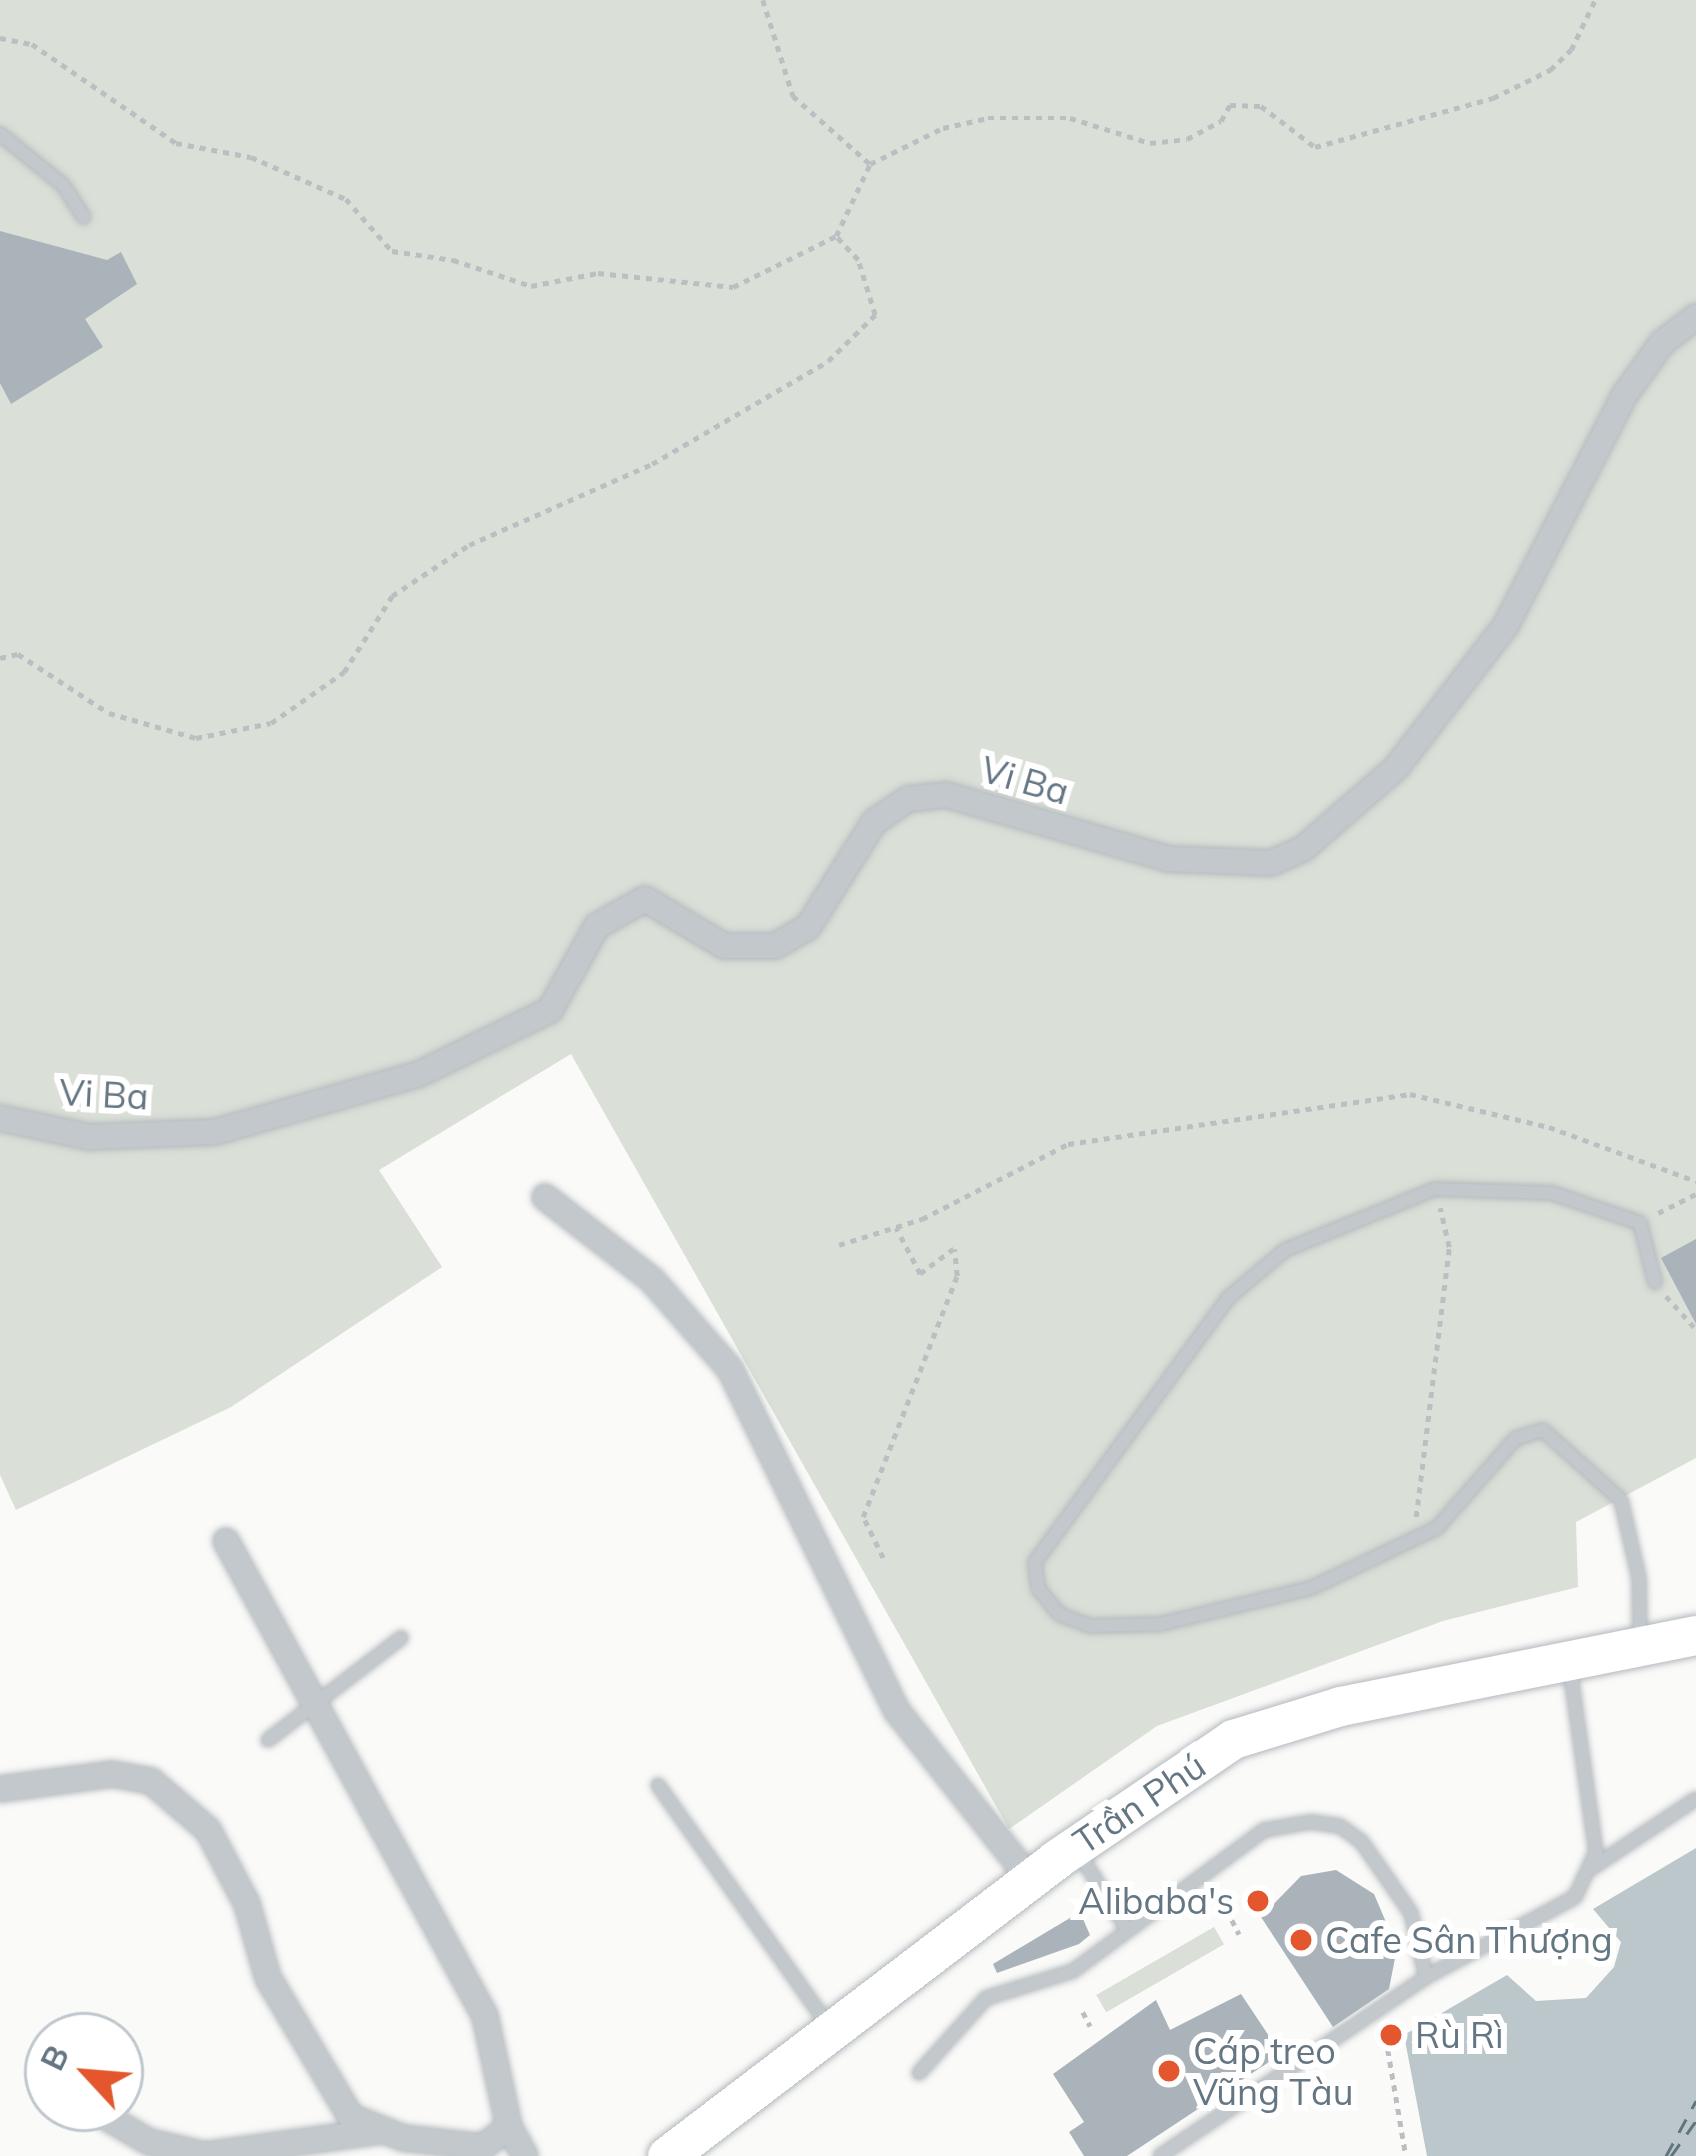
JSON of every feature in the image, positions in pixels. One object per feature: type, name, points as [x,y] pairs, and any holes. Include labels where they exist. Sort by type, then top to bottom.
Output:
[{"type":"main road","name":"Trần Phú","points":[[667,2156],[1074,1846],[1234,1739],[1340,1706],[1696,1634]]},
{"type":"street","name":"Vi Ba","points":[[0,1118],[89,1137],[215,1132],[419,1074],[550,1010],[597,926],[645,899],[724,946],[775,946],[808,927],[874,822],[908,799],[947,795],[1168,859],[1271,863],[1304,848],[1396,768],[1506,625],[1624,396],[1662,343],[1696,316]]},
{"type":"street","points":[[544,1197],[652,1280],[730,1369],[897,1712],[1030,1879]]},
{"type":"street","points":[[226,1540],[320,1702],[485,2016],[509,2127],[525,2156]]},
{"type":"street","points":[[0,1789],[112,1774],[151,1781],[188,1809],[247,1904],[268,1978],[301,2042],[351,2117],[383,2130],[482,2147],[509,2127]]},
{"type":"street","points":[[132,2132],[148,2141],[205,2156],[383,2130]]},
{"type":"lane","points":[[0,134],[63,185],[84,217]]},
{"type":"lane","points":[[1640,1646],[1639,1578],[1622,1500],[1543,1430],[1516,1438],[1460,1508],[1413,1541],[1311,1588],[1161,1624],[1090,1626],[1059,1614],[1038,1588],[1035,1562],[1240,1287],[1286,1250],[1435,1189],[1552,1193],[1640,1222],[1655,1282]]},
{"type":"lane","points":[[268,1740],[401,1638]]},
{"type":"lane","points":[[1160,2156],[1426,1977],[1574,1898],[1596,1852],[1568,1657]]},
{"type":"lane","points":[[658,1785],[832,2030]]},
{"type":"lane","points":[[1592,1868],[1696,1799]]},
{"type":"lane","points":[[919,2073],[986,1998],[1073,1972],[1264,1830],[1340,1826],[1380,1863],[1411,1913],[1426,1977]]},
{"type":"lane","points":[[1074,1846],[1127,1929]]},
{"type":"path","points":[[763,0],[793,96],[870,164]]},
{"type":"path","points":[[0,38],[32,44],[176,143],[251,157],[346,199],[392,251],[453,260],[487,277],[531,286],[598,273],[733,287],[836,236],[870,164],[886,150],[988,118],[1070,118],[1150,142],[1187,140],[1221,121],[1230,106],[1261,106],[1315,147],[1492,98],[1550,70],[1571,50],[1595,0]]},
{"type":"path","points":[[0,658],[18,654],[70,695],[109,713],[196,738],[271,723],[344,672],[392,596],[470,545],[652,464],[828,362],[875,315],[858,260],[836,236]]},
{"type":"path","points":[[839,1245],[896,1228],[1068,1144],[1410,1094],[1549,1127],[1696,1181]]},
{"type":"path","points":[[1413,1541],[1448,1247],[1435,1189]]},
{"type":"path","points":[[1640,1222],[1696,1194]]},
{"type":"path","points":[[883,1558],[863,1517],[957,1276],[954,1249],[920,1274],[896,1228]]},
{"type":"path","points":[[1655,1282],[1696,1329]]},
{"type":"path","points":[[1232,1920],[1239,1934]]},
{"type":"path","points":[[1380,2008],[1406,2156]]},
{"type":"path","points":[[1083,2012],[1090,2026]]},
{"type":"shaded area","points":[[0,0],[1696,0],[1696,1458],[1576,1522],[1578,1587],[1443,1621],[1157,1726],[1009,1829],[571,1054],[379,1170],[442,1267],[231,1407],[16,1510],[0,1475]]},
{"type":"shaded area","points":[[1696,1848],[1696,2156],[1427,2156],[1404,2035],[1507,1975],[1536,2001],[1586,1998],[1614,1967],[1621,1942],[1593,1909]]},
{"type":"shaded area","points":[[1214,1927],[1224,1944],[1106,2012],[1096,1995]]},
{"type":"building","points":[[0,231],[107,260],[121,252],[137,284],[85,319],[103,347],[11,404],[0,383]]},
{"type":"building","points":[[1696,1239],[1696,1324],[1661,1258]]},
{"type":"building","points":[[1336,1870],[1374,1894],[1397,1948],[1389,1989],[1333,2027],[1261,1917],[1301,1876]]},
{"type":"building","points":[[1080,1912],[1090,1935],[1079,1944],[997,1973],[993,1964]]},
{"type":"building","points":[[1241,1994],[1281,2054],[1127,2156],[1084,2156],[1069,2132],[1084,2122],[1053,2074],[1156,2000],[1170,2030]]},
{"type":"ferry route","points":[[1666,2156],[1696,2101]]},
{"type":"ferry route","points":[[1671,2156],[1696,2121]]},
{"type":"place","name":"Alibaba's","points":[[1258,1901]]},
{"type":"place","name":"Cafe Sân Thượng","points":[[1301,1940]]},
{"type":"place","name":"Rù Rì","points":[[1391,2035]]},
{"type":"place","name":"Cáp treo Vũng Tàu","points":[[1169,2071]]}]
